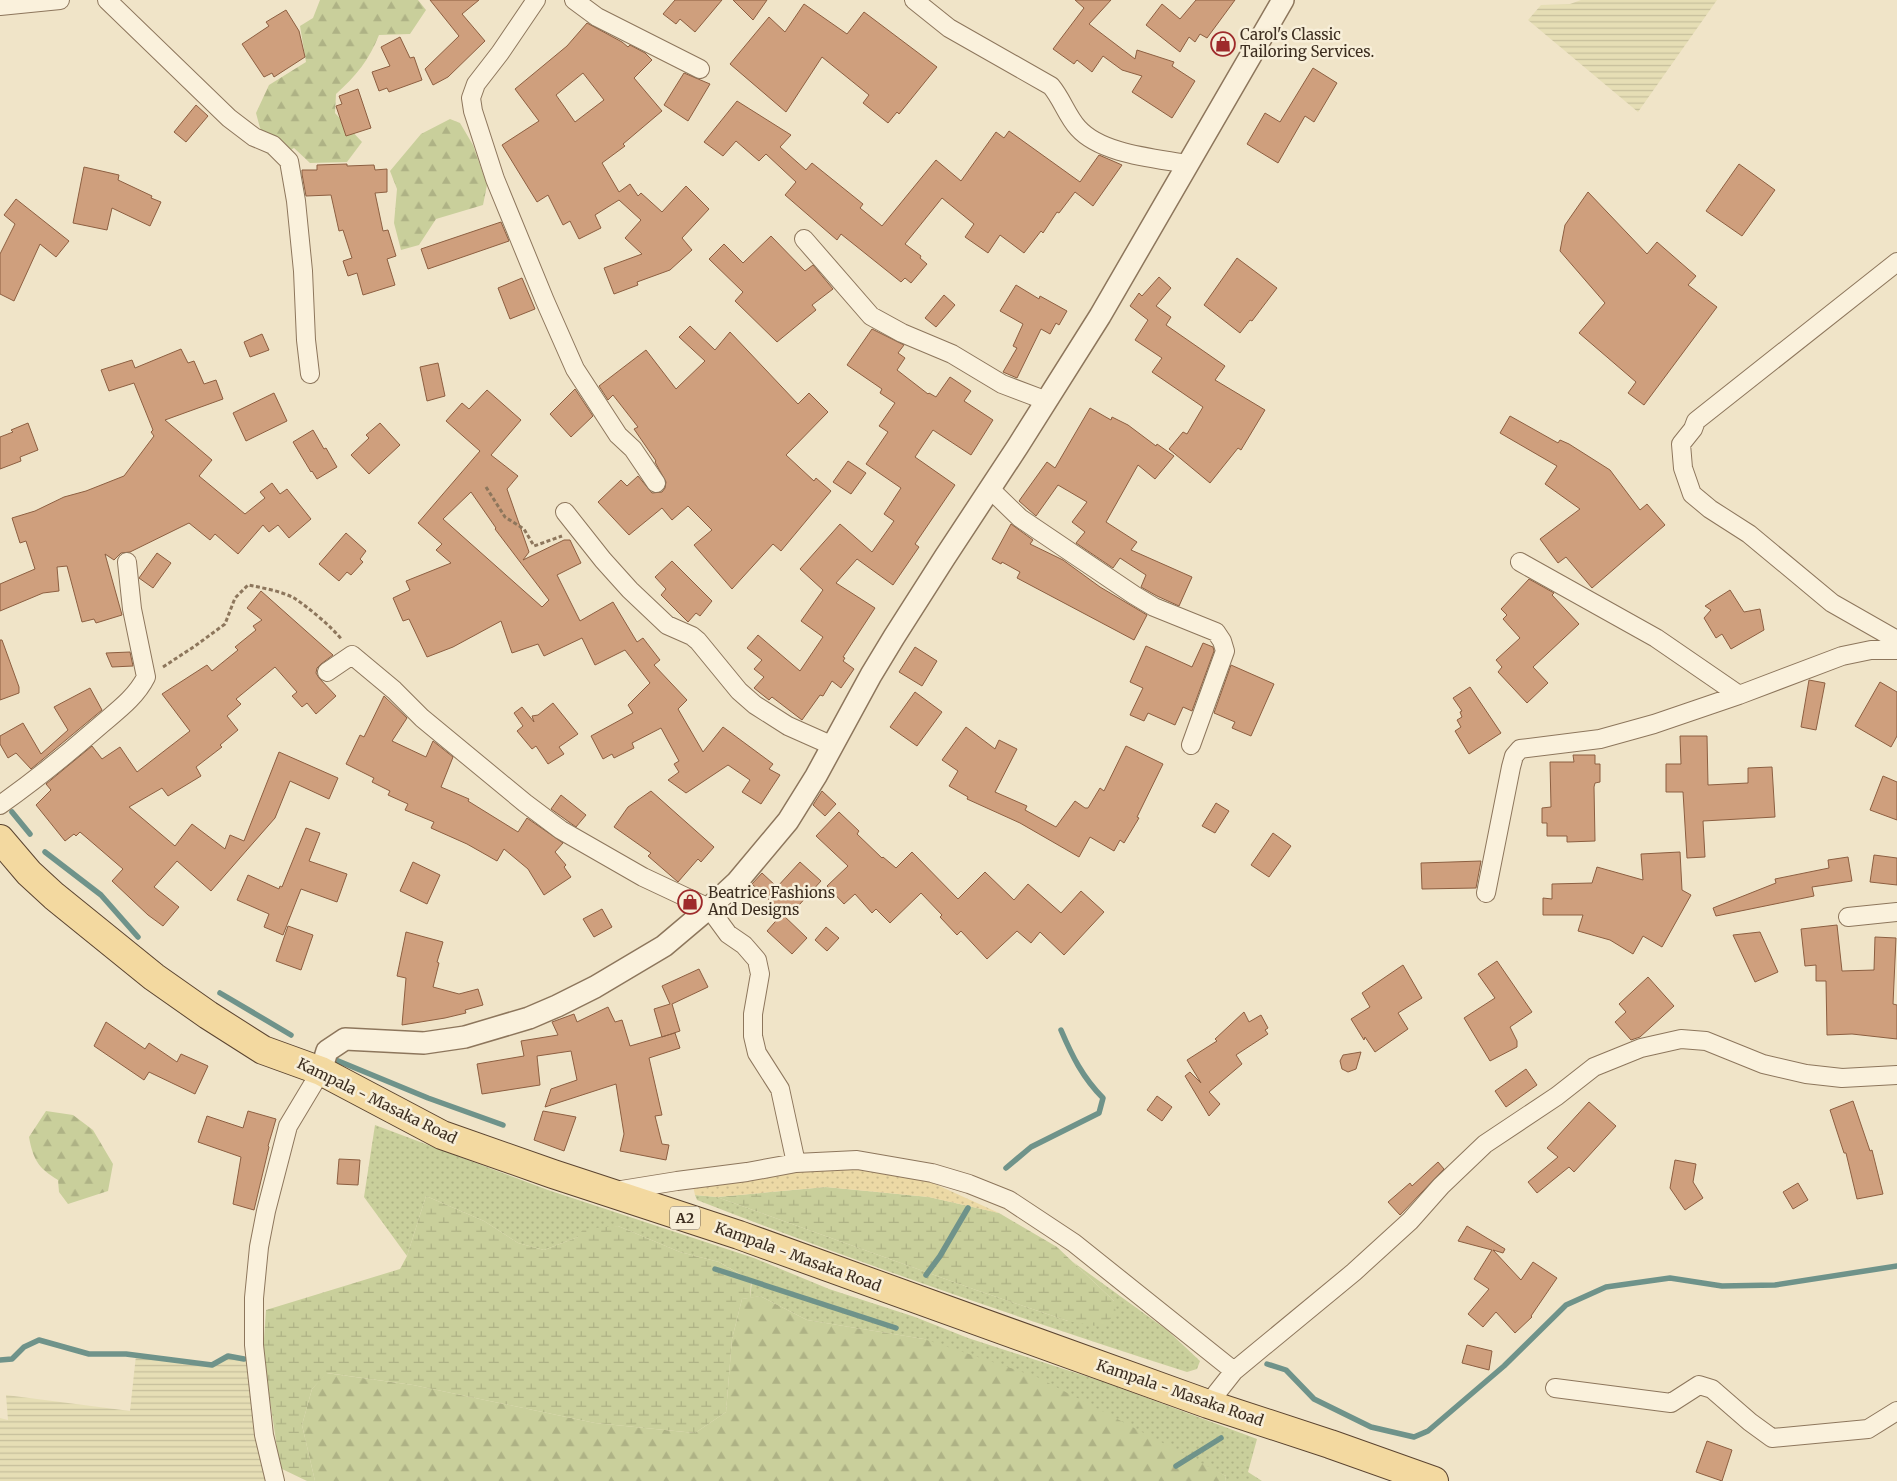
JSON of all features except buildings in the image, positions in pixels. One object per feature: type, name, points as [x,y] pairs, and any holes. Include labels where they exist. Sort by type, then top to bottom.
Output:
[{"type":"main road","name":"Kampala - Masaka Road","points":[[0,839],[29,873],[54,896],[154,976],[263,1050],[320,1071],[442,1135],[609,1193],[739,1235],[1208,1404],[1330,1444],[1430,1480]]},
{"type":"street","points":[[0,6],[60,0]]},
{"type":"street","points":[[108,0],[229,118],[254,137],[273,145],[289,161],[296,201],[303,271],[306,340],[310,374]]},
{"type":"street","points":[[536,0],[500,53],[476,84],[470,98],[473,112],[495,179],[562,342],[618,435],[633,449],[656,483]]},
{"type":"street","points":[[574,0],[597,17],[700,69]]},
{"type":"street","points":[[914,0],[949,28],[1051,86],[1078,128],[1089,137],[1106,146],[1187,164]]},
{"type":"street","points":[[276,1481],[264,1435],[254,1345],[254,1298],[259,1248],[266,1211],[288,1126],[320,1071],[327,1052],[345,1039],[424,1043],[465,1037],[529,1018],[594,987],[664,946],[737,882],[788,822],[894,637],[1047,401],[1125,274],[1283,0]]},
{"type":"street","points":[[804,239],[871,316],[885,326],[952,354],[1002,384],[1047,401]]},
{"type":"street","points":[[1897,262],[1696,421],[1681,444],[1683,468],[1692,494],[1710,509],[1749,534],[1832,603],[1897,640]]},
{"type":"street","points":[[990,489],[1020,518],[1134,595],[1154,607],[1216,632],[1222,641],[1225,651],[1191,745]]},
{"type":"street","points":[[565,512],[614,573],[667,625],[692,636],[698,641],[746,698],[788,726],[833,746]]},
{"type":"street","points":[[0,805],[50,769],[106,720],[132,697],[146,677],[132,609],[127,562]]},
{"type":"street","points":[[1520,562],[1656,638],[1739,695]]},
{"type":"street","points":[[1486,893],[1511,767],[1514,756],[1520,749],[1600,739],[1654,724],[1739,695],[1842,656],[1871,650],[1897,650]]},
{"type":"street","points":[[327,672],[352,655],[394,690],[422,718],[525,803],[561,830],[643,877],[709,908],[728,934],[744,945],[757,960],[760,974],[753,1014],[753,1036],[757,1053],[780,1090],[796,1163]]},
{"type":"street","points":[[1848,917],[1897,912]]},
{"type":"street","points":[[1208,1404],[1234,1371],[1354,1272],[1410,1221],[1441,1186],[1485,1144],[1557,1096],[1594,1067],[1641,1048],[1681,1039],[1706,1041],[1763,1064],[1806,1074],[1842,1078],[1897,1075]]},
{"type":"street","points":[[609,1193],[796,1163],[857,1160],[895,1166],[969,1184],[1009,1200],[1074,1243],[1234,1371]]},
{"type":"street","points":[[1555,1388],[1671,1403],[1699,1385],[1712,1388],[1750,1422],[1772,1438],[1868,1430],[1897,1411]]},
{"type":"path","points":[[486,487],[505,517],[524,529],[534,546],[579,530]]},
{"type":"path","points":[[146,677],[196,646],[224,624],[235,598],[248,585],[293,598],[336,632],[352,655]]},
{"type":"shaded area","points":[[1581,0],[1717,0],[1638,112],[1528,20],[1541,5],[1570,4]]},
{"type":"shaded area","points":[[136,1355],[212,1365],[228,1356],[249,1360],[269,1481],[0,1481],[0,1418],[8,1420],[6,1395],[130,1411]]},
{"type":"green space","points":[[320,0],[418,0],[426,10],[410,34],[379,35],[361,67],[336,94],[335,113],[362,142],[347,162],[310,163],[294,148],[277,158],[267,154],[256,113],[269,85],[306,62],[300,26],[313,18]]},
{"type":"green space","points":[[450,119],[460,123],[473,145],[487,185],[483,205],[436,219],[419,245],[401,250],[394,223],[397,189],[390,171],[421,134]]},
{"type":"green space","points":[[46,1111],[73,1115],[93,1130],[113,1164],[108,1191],[68,1204],[59,1192],[58,1180],[37,1162],[29,1137]]},
{"type":"green space","points":[[375,1125],[548,1190],[754,1258],[829,1289],[915,1317],[968,1338],[1107,1383],[1257,1439],[1248,1472],[1262,1481],[1225,1481],[1226,1476],[924,1339],[807,1320],[760,1296],[750,1298],[752,1281],[719,1262],[680,1252],[618,1226],[578,1237],[544,1250],[518,1243],[484,1221],[426,1196],[407,1256],[364,1197]]},
{"type":"green space","points":[[826,1187],[929,1197],[999,1213],[1057,1247],[1114,1301],[1116,1314],[1101,1327],[1068,1321],[717,1197]]},
{"type":"green space","points":[[695,1195],[717,1197],[1068,1321],[1114,1301],[1073,1262],[1167,1330],[1200,1361],[1197,1369],[1187,1372],[1125,1352],[818,1246],[697,1200]]},
{"type":"green space","points":[[426,1196],[484,1221],[518,1243],[544,1250],[578,1237],[583,1229],[618,1226],[680,1252],[719,1262],[751,1281],[750,1298],[742,1299],[732,1339],[726,1412],[695,1433],[595,1423],[413,1385],[327,1373],[312,1389],[302,1425],[315,1481],[307,1481],[280,1468],[263,1353],[266,1310],[400,1269],[407,1256]]},
{"type":"green space","points":[[760,1296],[807,1320],[924,1339],[1037,1377],[1226,1476],[1225,1481],[315,1481],[302,1425],[312,1389],[326,1373],[413,1385],[595,1423],[695,1433],[726,1412],[732,1339],[742,1299]]},
{"type":"sand","points":[[834,1165],[924,1179],[999,1213],[929,1197],[826,1187],[717,1197],[695,1195],[693,1186]]},
{"type":"waterway","points":[[12,812],[30,834]]},
{"type":"waterway","points":[[45,852],[101,895],[138,937]]},
{"type":"waterway","points":[[220,993],[291,1035]]},
{"type":"waterway","points":[[1006,1168],[1031,1147],[1099,1113],[1103,1098],[1079,1066],[1061,1030]]},
{"type":"waterway","points":[[331,1058],[428,1098],[503,1125]]},
{"type":"waterway","points":[[926,1275],[940,1256],[968,1208]]},
{"type":"waterway","points":[[1267,1364],[1286,1370],[1314,1399],[1371,1427],[1414,1437],[1428,1431],[1504,1366],[1566,1305],[1606,1287],[1670,1278],[1722,1286],[1775,1285],[1897,1266]]},
{"type":"waterway","points":[[715,1269],[896,1328]]},
{"type":"waterway","points":[[0,1360],[12,1359],[24,1347],[39,1340],[89,1354],[126,1354],[212,1365],[228,1356],[244,1359]]},
{"type":"waterway","points":[[1176,1466],[1221,1438]]},
{"type":"place","name":"Carol's Classic Tailoring Services.","points":[[1223,44]]},
{"type":"place","name":"Beatrice Fashions And Designs","points":[[690,902]]}]
